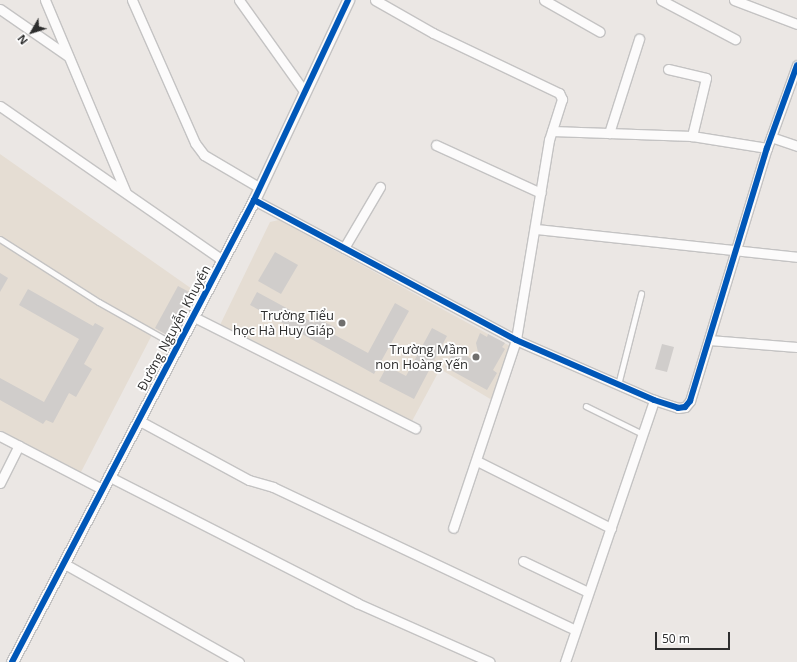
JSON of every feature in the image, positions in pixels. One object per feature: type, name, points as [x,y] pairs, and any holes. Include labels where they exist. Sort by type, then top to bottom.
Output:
[{"type":"street","points":[[45,0],[127,194]]},
{"type":"street","points":[[132,0],[204,155],[260,188]]},
{"type":"street","points":[[239,0],[304,91]]},
{"type":"street","name":"Đường Nguyễn Khuyến","points":[[12,662],[108,476],[254,200],[348,0]]},
{"type":"street","points":[[375,0],[433,33],[558,93],[562,99],[552,131],[516,340],[477,461],[453,528]]},
{"type":"street","points":[[544,0],[600,32]]},
{"type":"street","points":[[661,0],[735,39]]},
{"type":"street","points":[[734,0],[797,24]]},
{"type":"street","points":[[0,9],[68,56]]},
{"type":"street","points":[[609,133],[639,39]]},
{"type":"street","points":[[254,200],[516,340],[654,400],[678,408],[685,407],[690,401],[767,148],[797,65]]},
{"type":"street","points":[[668,69],[706,78],[692,136]]},
{"type":"street","points":[[0,106],[222,260]]},
{"type":"street","points":[[552,131],[692,136],[767,148]]},
{"type":"street","points":[[771,137],[797,146]]},
{"type":"street","points":[[436,145],[541,193]]},
{"type":"street","points":[[344,248],[380,187]]},
{"type":"street","points":[[536,229],[736,252],[797,257]]},
{"type":"street","points":[[192,316],[415,428]]},
{"type":"street","points":[[709,340],[797,347]]},
{"type":"street","points":[[565,662],[654,400]]},
{"type":"street","points":[[138,420],[250,480],[273,487],[575,630]]},
{"type":"street","points":[[0,436],[102,489]]},
{"type":"street","points":[[0,483],[19,445]]},
{"type":"street","points":[[477,461],[611,528]]},
{"type":"street","points":[[108,476],[357,603],[490,662]]},
{"type":"street","points":[[523,561],[588,592]]},
{"type":"street","points":[[64,563],[239,662]]},
{"type":"lane","points":[[0,239],[92,298],[177,346]]},
{"type":"lane","points":[[618,385],[641,294]]},
{"type":"lane","points":[[586,406],[643,434]]},
{"type":"shaded area","points":[[0,154],[192,289],[167,335],[155,329],[80,474],[0,432]]},
{"type":"shaded area","name":"Trường Tiểu học Hà Huy Giáp","points":[[279,220],[510,346],[492,400],[440,369],[411,423],[220,325],[270,222]]},
{"type":"building","points":[[275,252],[298,265],[281,294],[258,281]]},
{"type":"building","points":[[0,273],[8,278],[0,292]]},
{"type":"building","points":[[178,286],[191,293],[167,335],[155,328]]},
{"type":"building","points":[[28,289],[93,326],[95,323],[104,328],[84,364],[92,369],[76,397],[69,393],[53,423],[46,420],[43,424],[0,400],[0,378],[44,402],[79,339],[19,305]]},
{"type":"building","points":[[257,292],[314,323],[317,318],[336,328],[333,334],[368,353],[395,303],[409,311],[374,374],[250,305]]},
{"type":"building","points":[[432,328],[447,336],[414,399],[379,381],[387,366],[406,376]]},
{"type":"building","points":[[480,333],[487,337],[488,334],[505,343],[502,347],[505,349],[493,370],[497,373],[487,390],[445,367],[455,349],[473,360],[478,352],[476,343]]},
{"type":"building","points":[[662,344],[674,347],[667,372],[655,369]]},
{"type":"cycle path","points":[[12,662],[254,200],[348,0]]},
{"type":"cycle path","points":[[254,200],[516,340],[654,400],[678,408],[685,407],[690,401],[767,148],[797,65]]},
{"type":"place","name":"Trường Tiểu học Hà Huy Giáp","points":[[342,323]]},
{"type":"place","name":"Trường Mầm non Hoàng Yến","points":[[476,357]]}]
